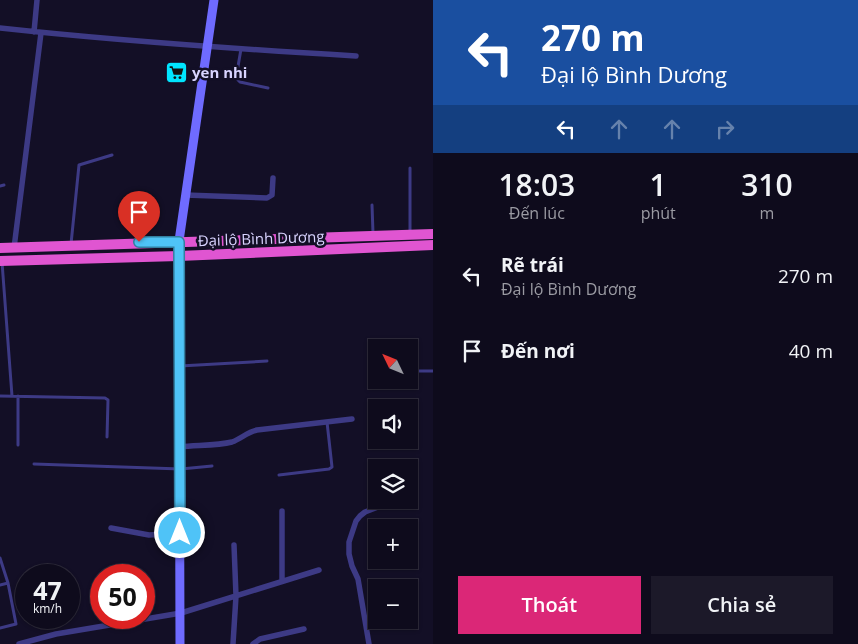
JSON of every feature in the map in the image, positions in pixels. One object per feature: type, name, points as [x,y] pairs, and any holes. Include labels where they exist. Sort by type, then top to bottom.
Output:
[{"type":"highway","name":"Đại lộ Bình Dương","points":[[0,248],[433,234]]},
{"type":"highway","points":[[179,242],[179,256]]},
{"type":"highway","name":"Đại lộ Bình Dương","points":[[1,261],[179,256],[433,245]]},
{"type":"main road","points":[[179,242],[214,0]]},
{"type":"main road","points":[[179,256],[180,644]]},
{"type":"street","points":[[14,248],[38,32],[37,0]]},
{"type":"street","points":[[0,28],[207,47],[356,56]]},
{"type":"street","points":[[185,195],[267,198],[272,195],[274,178]]},
{"type":"street","points":[[180,446],[229,443],[248,432],[257,430],[352,419]]},
{"type":"street","points":[[369,644],[358,579],[349,554],[349,542],[356,522],[365,512],[373,509]]},
{"type":"street","points":[[282,511],[282,581]]},
{"type":"street","points":[[111,528],[149,535],[180,533]]},
{"type":"street","points":[[233,644],[236,596],[234,545]]},
{"type":"street","points":[[19,644],[56,634],[181,613],[319,570]]},
{"type":"street","points":[[252,644],[260,639],[304,628]]},
{"type":"lane","points":[[241,49],[236,78],[240,82],[268,88]]},
{"type":"lane","points":[[71,245],[79,165],[112,155]]},
{"type":"lane","points":[[410,168],[410,235]]},
{"type":"lane","points":[[372,205],[373,236]]},
{"type":"lane","points":[[1,261],[12,396]]},
{"type":"lane","points":[[179,366],[268,361]]},
{"type":"lane","points":[[418,371],[433,372]]},
{"type":"lane","points":[[0,396],[105,398],[108,400],[109,406],[107,437]]},
{"type":"lane","points":[[18,396],[18,444]]},
{"type":"lane","points":[[279,475],[329,469],[332,467],[327,422]]},
{"type":"lane","points":[[34,464],[180,469],[212,466]]},
{"type":"lane","points":[[0,558],[8,583],[16,624],[0,628]]},
{"type":"lane","points":[[0,585],[8,583]]},
{"type":"place","name":"yen nhi","points":[[176,72]]},
{"type":"route","points":[[139,242],[179,242],[180,533]]}]
